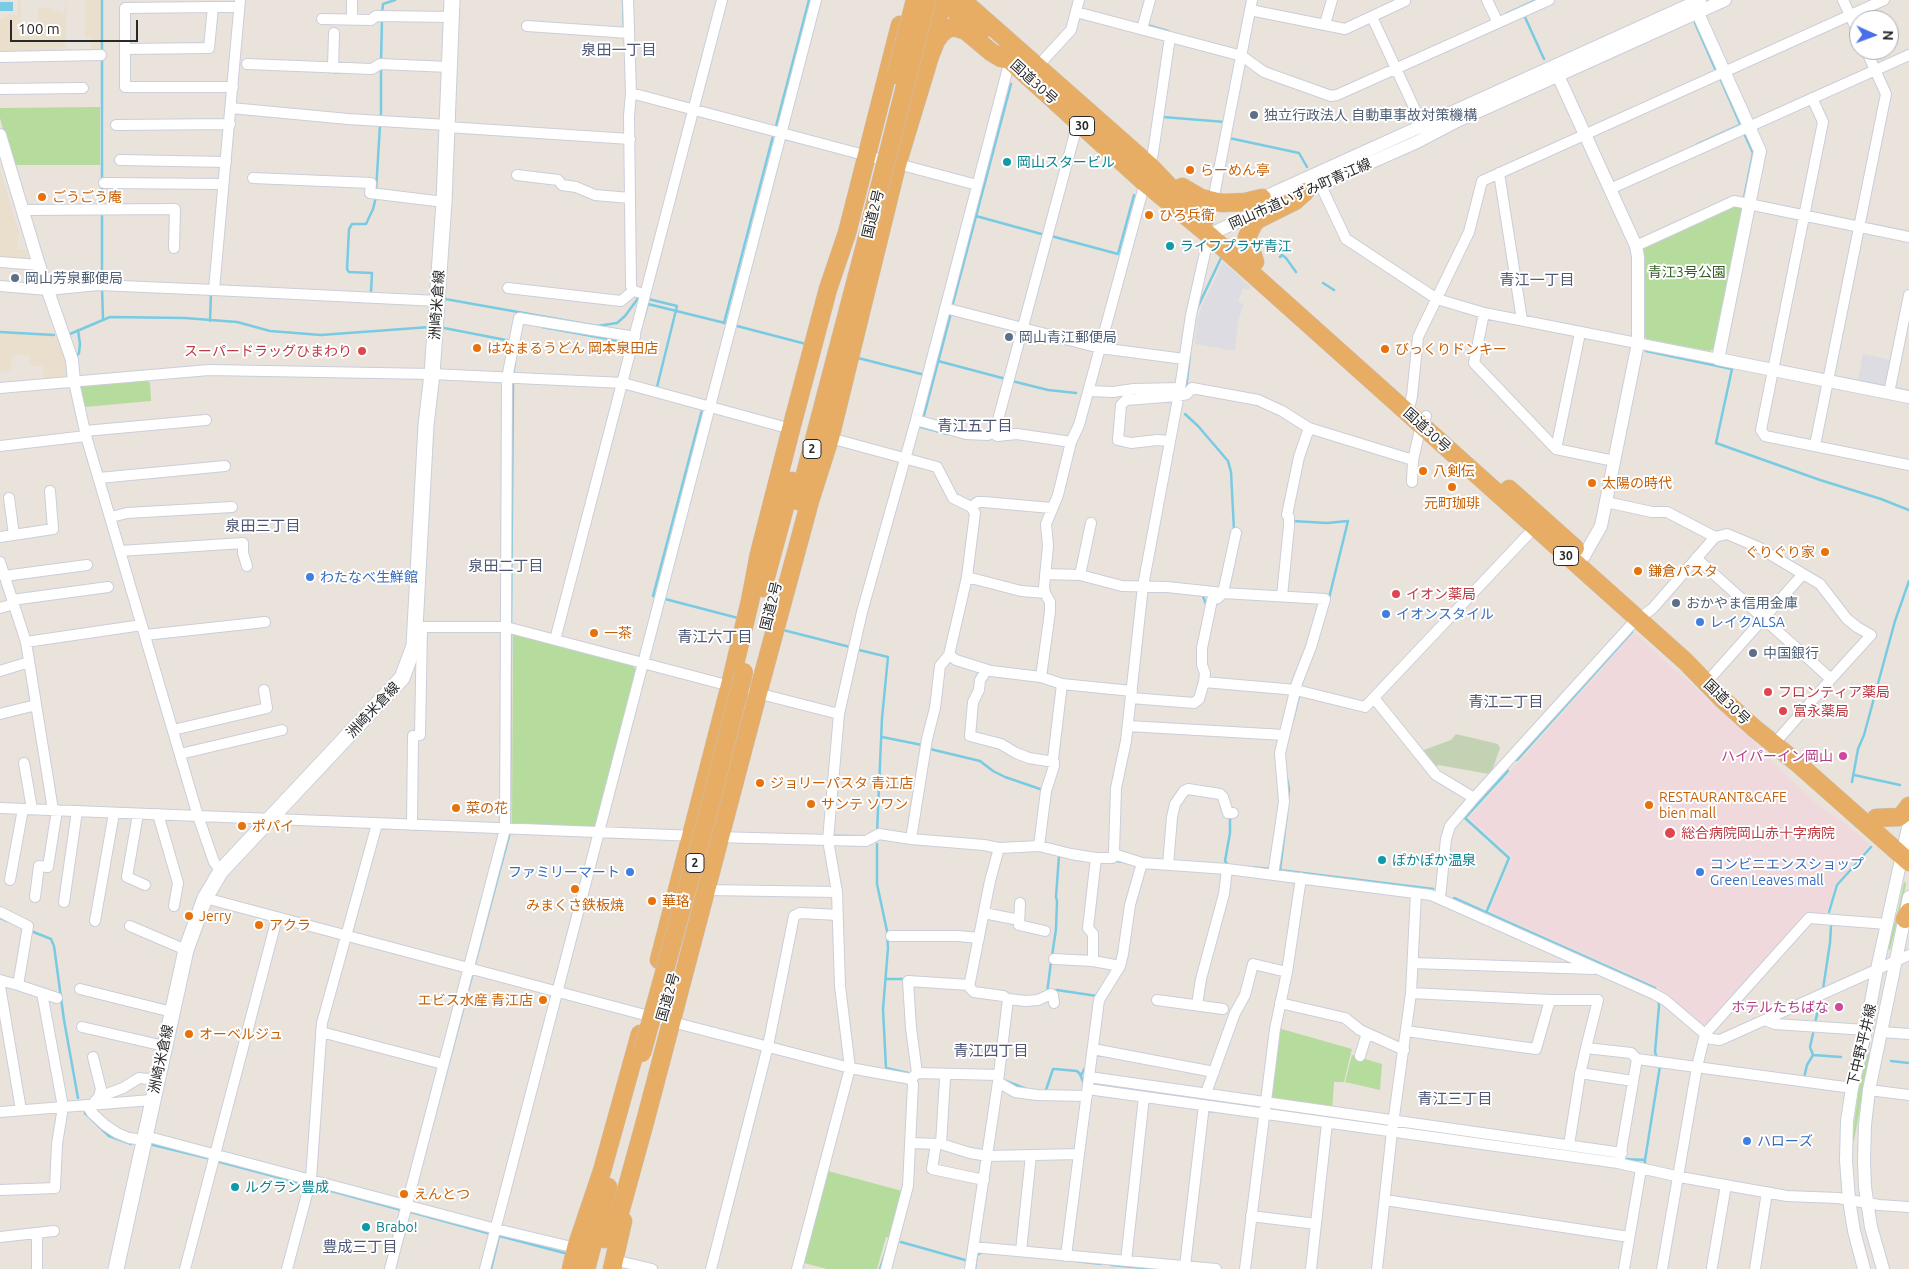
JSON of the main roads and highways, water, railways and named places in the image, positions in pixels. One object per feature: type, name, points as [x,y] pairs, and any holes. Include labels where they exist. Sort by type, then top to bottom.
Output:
[{"type":"highway","points":[[578,1269],[602,1171],[645,1015],[730,686],[759,554],[791,429],[828,289],[847,233],[906,0]]},
{"type":"highway","name":"国道2号","points":[[598,1269],[647,1054],[707,817],[749,673],[849,308],[865,222],[915,0]]},
{"type":"highway","name":"国道2号","points":[[749,673],[765,582],[927,0]]},
{"type":"highway","points":[[605,1239],[616,1227],[646,1118],[758,693],[810,501],[830,438],[897,165],[930,56],[943,0]]},
{"type":"highway","name":"国道30号","points":[[943,0],[1078,122],[1170,186],[1214,230],[1416,414],[1778,740],[1906,852]]},
{"type":"highway","name":"国道30号","points":[[962,0],[1150,173]]},
{"type":"highway","points":[[930,56],[941,34],[947,29],[954,28],[966,31],[991,52],[1001,58],[1010,60]]},
{"type":"highway","points":[[1150,173],[1213,201],[1235,204],[1262,198]]},
{"type":"highway","points":[[1255,262],[1247,236],[1253,225],[1257,220],[1294,201],[1305,192]]},
{"type":"highway","name":"国道30号","points":[[1214,230],[1255,262],[1416,414]]},
{"type":"highway","points":[[810,501],[815,466],[840,368],[849,308]]},
{"type":"highway","points":[[750,601],[760,574],[779,506],[790,490]]},
{"type":"highway","name":"国道30号","points":[[1539,523],[1584,556],[1642,616]]},
{"type":"highway","name":"国道30号","points":[[1778,740],[1876,818],[1906,852]]},
{"type":"highway","points":[[1876,818],[1899,817],[1909,806]]},
{"type":"highway","name":"国道2号","points":[[586,1269],[647,1054]]},
{"type":"highway","points":[[613,1264],[646,1118]]},
{"type":"highway","points":[[571,1269],[576,1248],[602,1171]]},
{"type":"main road","name":"洲崎米倉線","points":[[116,1269],[186,950],[205,898],[221,871],[402,678],[414,646],[419,627],[426,426],[438,301],[439,202],[452,0]]},
{"type":"water","points":[[0,2],[13,2],[13,11],[0,11]]},
{"type":"waterway","points":[[102,0],[102,199]]},
{"type":"waterway","points":[[382,14],[383,4],[395,0]]},
{"type":"waterway","points":[[623,0],[624,28]]},
{"type":"waterway","points":[[776,126],[809,0]]},
{"type":"waterway","points":[[1506,14],[1536,0]]},
{"type":"waterway","points":[[1524,15],[1544,59]]},
{"type":"waterway","points":[[381,62],[382,20]]},
{"type":"waterway","points":[[1695,23],[1717,73]]},
{"type":"waterway","points":[[1147,25],[1168,32]]},
{"type":"waterway","points":[[381,67],[381,119]]},
{"type":"waterway","points":[[1720,78],[1741,126]]},
{"type":"waterway","points":[[952,307],[1011,84]]},
{"type":"waterway","points":[[1163,117],[1225,122]]},
{"type":"waterway","points":[[376,191],[380,125]]},
{"type":"waterway","points":[[1696,145],[1740,125]]},
{"type":"waterway","points":[[1744,133],[1753,153],[1744,198]]},
{"type":"waterway","points":[[724,323],[773,136]]},
{"type":"waterway","points":[[1229,138],[1299,153],[1307,167]]},
{"type":"waterway","points":[[1051,236],[1118,254],[1134,195]]},
{"type":"waterway","points":[[371,292],[372,273],[349,272],[347,269],[349,229],[352,224],[366,224],[376,197]]},
{"type":"waterway","points":[[102,213],[102,281]]},
{"type":"waterway","points":[[976,216],[1045,235]]},
{"type":"waterway","points":[[1280,257],[1282,255],[1286,258],[1296,272]]},
{"type":"waterway","points":[[1196,311],[1221,258]]},
{"type":"waterway","points":[[1323,283],[1334,290]]},
{"type":"waterway","points":[[102,288],[103,319]]},
{"type":"waterway","points":[[210,321],[211,293]]},
{"type":"waterway","points":[[445,299],[597,326],[617,323],[625,316],[639,297]]},
{"type":"waterway","points":[[648,299],[677,306],[657,387],[659,388]]},
{"type":"waterway","points":[[643,321],[648,304],[725,323]]},
{"type":"waterway","points":[[923,419],[951,313]]},
{"type":"waterway","points":[[70,334],[110,317],[185,318],[237,322],[270,331],[321,335],[430,327]]},
{"type":"waterway","points":[[737,326],[806,344]]},
{"type":"waterway","points":[[542,327],[630,343]]},
{"type":"waterway","points":[[444,328],[511,341]]},
{"type":"waterway","points":[[76,357],[79,353],[80,344],[78,330]]},
{"type":"waterway","points":[[0,332],[54,335]]},
{"type":"waterway","points":[[1646,351],[1732,369],[1716,443],[1909,510]]},
{"type":"waterway","points":[[1186,388],[1190,354]]},
{"type":"waterway","points":[[858,358],[925,375]]},
{"type":"waterway","points":[[938,361],[1006,379]]},
{"type":"waterway","points":[[513,374],[515,363]]},
{"type":"waterway","points":[[1012,381],[1048,390],[1076,393]]},
{"type":"waterway","points":[[511,624],[513,383]]},
{"type":"waterway","points":[[655,596],[653,596],[702,410]]},
{"type":"waterway","points":[[1185,414],[1228,461],[1231,472],[1234,530]]},
{"type":"waterway","points":[[922,424],[921,427],[947,434]]},
{"type":"waterway","points":[[1292,521],[1327,523],[1348,521],[1329,598]]},
{"type":"waterway","points":[[1852,782],[1858,749],[1864,735],[1895,621],[1909,581]]},
{"type":"waterway","points":[[1202,594],[1206,604]]},
{"type":"waterway","points":[[665,599],[738,618]]},
{"type":"waterway","points":[[783,630],[850,647]]},
{"type":"waterway","points":[[1517,760],[1632,632]]},
{"type":"waterway","points":[[510,826],[511,635]]},
{"type":"waterway","points":[[855,649],[888,657],[882,718],[877,833]]},
{"type":"waterway","points":[[1293,720],[1299,696]]},
{"type":"waterway","points":[[882,737],[922,745]]},
{"type":"waterway","points":[[930,749],[980,761],[1005,777],[1043,790],[1043,792]]},
{"type":"waterway","points":[[1486,913],[1509,858],[1465,818],[1508,771]]},
{"type":"waterway","points":[[1854,775],[1900,785]]},
{"type":"waterway","points":[[1287,779],[1288,798]]},
{"type":"waterway","points":[[1280,870],[1287,813]]},
{"type":"waterway","points":[[1228,865],[1225,861],[1230,833],[1230,815]]},
{"type":"waterway","points":[[474,967],[510,832]]},
{"type":"waterway","points":[[877,844],[877,884],[887,931],[888,948],[883,1009],[886,1068],[908,1073]]},
{"type":"waterway","points":[[1829,912],[1837,885],[1871,847]]},
{"type":"waterway","points":[[1052,956],[1056,929],[1059,856]]},
{"type":"waterway","points":[[1117,861],[1124,862]]},
{"type":"waterway","points":[[1249,867],[1271,869]]},
{"type":"waterway","points":[[1279,870],[1433,889]]},
{"type":"waterway","points":[[1454,898],[1655,988],[1656,992]]},
{"type":"waterway","points":[[0,918],[7,921]]},
{"type":"waterway","points":[[1823,989],[1831,926]]},
{"type":"waterway","points":[[31,931],[51,939],[54,946],[64,1020],[78,1098]]},
{"type":"waterway","points":[[1047,993],[1051,962]]},
{"type":"waterway","points":[[441,1092],[473,972]]},
{"type":"waterway","points":[[886,979],[905,979]]},
{"type":"waterway","points":[[1052,991],[1057,990],[1097,996]]},
{"type":"waterway","points":[[1815,1023],[1821,997]]},
{"type":"waterway","points":[[1657,1058],[1655,1052],[1658,999]]},
{"type":"waterway","points":[[1804,1078],[1807,1065],[1813,1055],[1810,1047],[1814,1029]]},
{"type":"waterway","points":[[1813,1055],[1841,1057]]},
{"type":"waterway","points":[[1891,1061],[1909,1063]]},
{"type":"waterway","points":[[1645,1160],[1660,1066]]},
{"type":"waterway","points":[[1081,1075],[1085,1068]]},
{"type":"waterway","points":[[1044,1091],[1053,1069],[1077,1071],[1084,1084]]},
{"type":"waterway","points":[[1006,1081],[1029,1090]]},
{"type":"waterway","points":[[1096,1085],[1256,1107]]},
{"type":"waterway","points":[[1271,1109],[1385,1125]]},
{"type":"waterway","points":[[85,1113],[109,1136],[131,1144]]},
{"type":"waterway","points":[[149,1144],[211,1159]]},
{"type":"waterway","points":[[1624,1159],[1645,1160],[1645,1166]]},
{"type":"waterway","points":[[216,1161],[307,1185]]},
{"type":"waterway","points":[[313,1186],[401,1210]]},
{"type":"waterway","points":[[407,1211],[491,1234]]},
{"type":"waterway","points":[[496,1235],[568,1254]]},
{"type":"waterway","points":[[491,1269],[499,1236]]},
{"type":"waterway","points":[[901,1242],[965,1260]]},
{"type":"waterway","points":[[880,1269],[887,1248]]},
{"type":"waterway","points":[[975,1269],[977,1255],[983,1252]]},
{"type":"waterway","points":[[1076,1261],[1101,1264]]},
{"type":"waterway","points":[[1111,1265],[1156,1269]]},
{"type":"place","name":"独立行政法人 自動車事故対策機構","points":[[1254,115]]},
{"type":"place","name":"岡山スタービル","points":[[1007,162]]},
{"type":"place","name":"らーめん亭","points":[[1190,170]]},
{"type":"place","name":"ごうごう庵","points":[[42,197]]},
{"type":"place","name":"ひろ兵衛","points":[[1149,215]]},
{"type":"place","name":"ライフプラザ青江","points":[[1170,246]]},
{"type":"place","name":"岡山芳泉郵便局","points":[[15,278]]},
{"type":"place","name":"岡山青江郵便局","points":[[1009,337]]},
{"type":"place","name":"はなまるうどん 岡本泉田店","points":[[477,348]]},
{"type":"place","name":"びっくりドンキー","points":[[1385,349]]},
{"type":"place","name":"スーパードラッグひまわり","points":[[362,351]]},
{"type":"place","name":"八剣伝","points":[[1423,471]]},
{"type":"place","name":"太陽の時代","points":[[1592,483]]},
{"type":"place","name":"元町珈琲","points":[[1452,487]]},
{"type":"place","name":"ぐりぐり家","points":[[1825,552]]},
{"type":"place","name":"鎌倉パスタ","points":[[1638,571]]},
{"type":"place","name":"わたなべ生鮮館","points":[[310,577]]},
{"type":"place","name":"イオン薬局","points":[[1396,594]]},
{"type":"place","name":"おかやま信用金庫","points":[[1676,603]]},
{"type":"place","name":"イオンスタイル","points":[[1386,614]]},
{"type":"place","name":"レイクALSA","points":[[1700,622]]},
{"type":"place","name":"一茶","points":[[594,633]]},
{"type":"place","name":"中国銀行","points":[[1753,653]]},
{"type":"place","name":"フロンティア薬局","points":[[1768,692]]},
{"type":"place","name":"富永薬局","points":[[1783,711]]},
{"type":"place","name":"ハイパーイン岡山","points":[[1843,756]]},
{"type":"place","name":"ジョリーパスタ 青江店","points":[[760,783]]},
{"type":"place","name":"サンテ ソワン","points":[[811,804]]},
{"type":"place","name":"RESTAURANT&CAFE bien mall","points":[[1649,805]]},
{"type":"place","name":"菜の花","points":[[456,808]]},
{"type":"place","name":"ポパイ","points":[[242,826]]},
{"type":"place","name":"総合病院岡山赤十字病院","points":[[1670,833]]},
{"type":"place","name":"ぽかぽか温泉","points":[[1382,860]]},
{"type":"place","name":"ファミリーマート","points":[[630,872]]},
{"type":"place","name":"コンビニエンスショップ Green Leaves mall","points":[[1700,872]]},
{"type":"place","name":"みまくさ鉄板焼","points":[[575,889]]},
{"type":"place","name":"華珞","points":[[652,901]]},
{"type":"place","name":"Jerry","points":[[189,916]]},
{"type":"place","name":"アクラ","points":[[259,925]]},
{"type":"place","name":"エビス水産 青江店","points":[[543,1000]]},
{"type":"place","name":"ホテルたちばな","points":[[1839,1007]]},
{"type":"place","name":"オーベルジュ","points":[[189,1034]]},
{"type":"place","name":"ハローズ","points":[[1747,1141]]},
{"type":"place","name":"ルグラン豊成","points":[[235,1187]]},
{"type":"place","name":"えんとつ","points":[[404,1194]]},
{"type":"place","name":"Brabo!","points":[[366,1227]]},
{"type":"district","name":"泉田一丁目","points":[[619,50]]},
{"type":"district","name":"青江一丁目","points":[[1537,280]]},
{"type":"district","name":"青江五丁目","points":[[975,426]]},
{"type":"district","name":"泉田三丁目","points":[[263,526]]},
{"type":"district","name":"泉田二丁目","points":[[506,566]]},
{"type":"district","name":"青江六丁目","points":[[715,637]]},
{"type":"district","name":"青江二丁目","points":[[1506,702]]},
{"type":"district","name":"青江四丁目","points":[[991,1051]]},
{"type":"district","name":"青江三丁目","points":[[1455,1099]]},
{"type":"district","name":"豊成三丁目","points":[[360,1247]]},
{"type":"park label","name":"青江3号公園","points":[[1687,272]]}]
